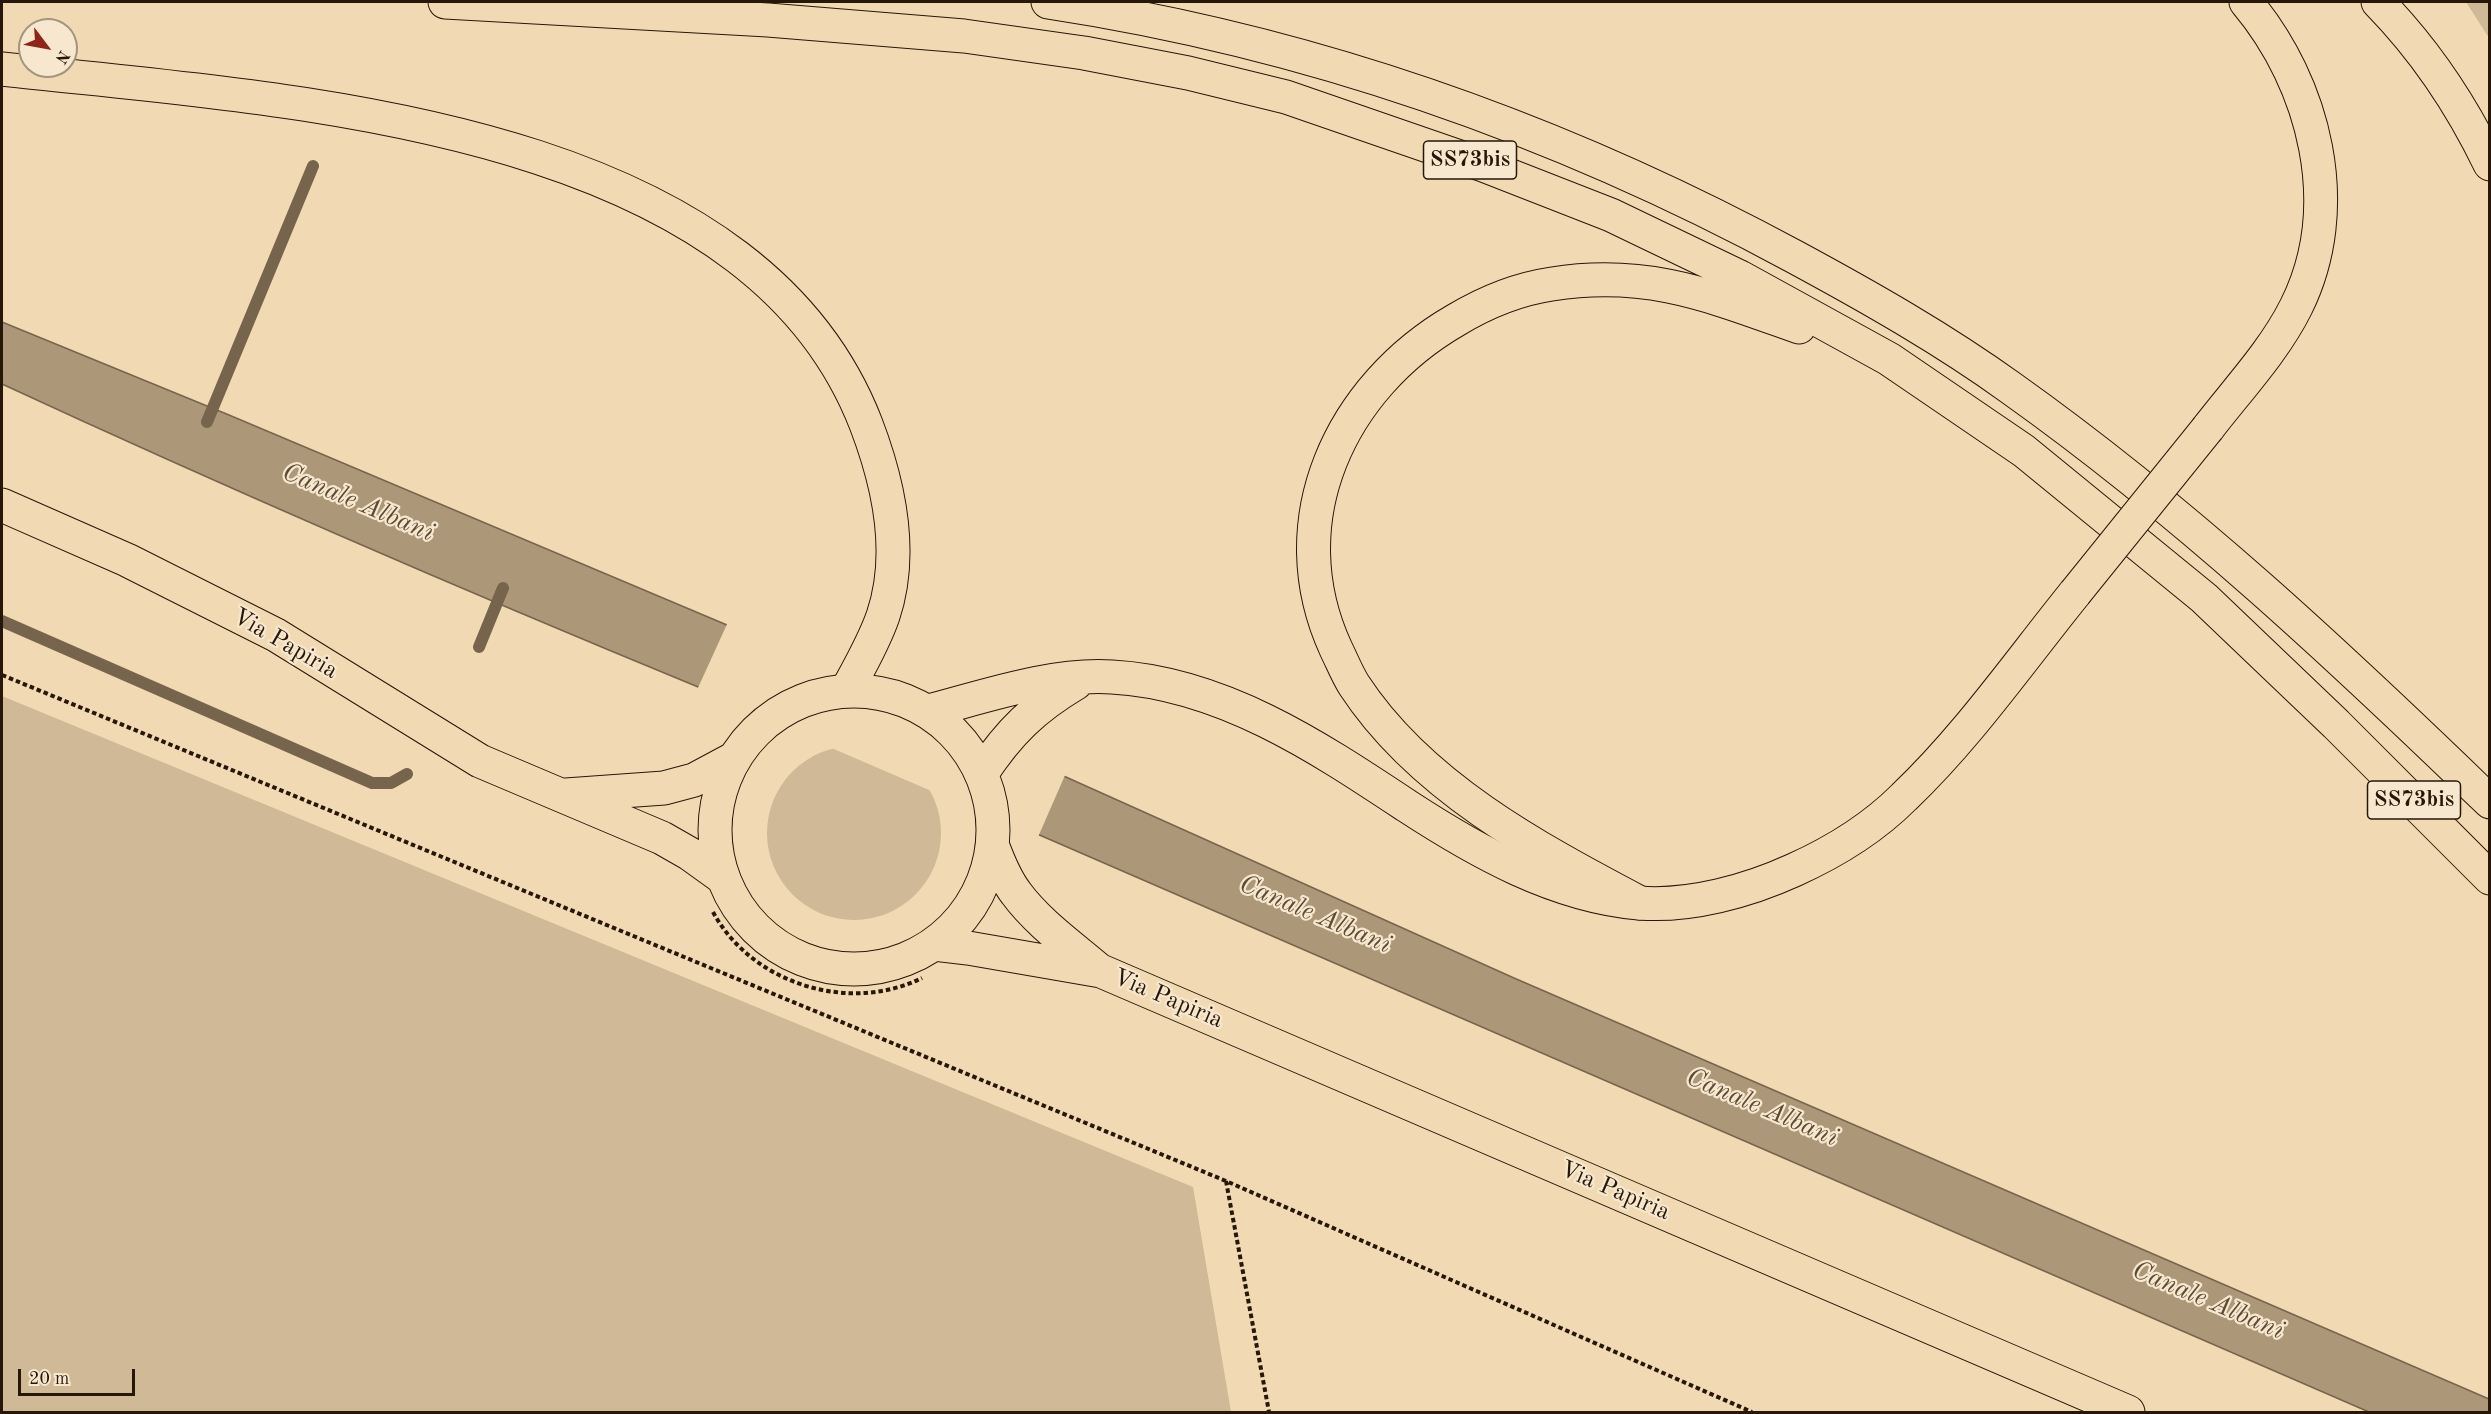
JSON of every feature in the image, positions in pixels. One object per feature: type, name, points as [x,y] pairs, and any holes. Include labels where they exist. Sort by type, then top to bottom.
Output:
[{"type":"main road","name":"SS73bis","points":[[445,2],[768,20],[964,36],[1075,51],[1256,88],[1483,165],[1611,215],[1740,277],[1889,359],[2024,452],[2204,598],[2352,739],[2490,878]]},
{"type":"main road","name":"SS73bis","points":[[1048,2],[1182,26],[1268,46],[1357,72],[1492,118],[1629,174],[1714,214],[1821,271],[1907,321],[2009,386],[2174,513],[2304,625],[2490,802]]},
{"type":"main road","points":[[929,711],[1010,691],[1088,676],[1111,676],[1154,683],[1200,695],[1241,710],[1310,744],[1452,834],[1510,865],[1564,887],[1640,903],[1700,899],[1763,884],[1831,851],[1872,824],[1901,800],[1951,747],[2208,428],[2267,352],[2296,306],[2311,268],[2319,230],[2319,173],[2313,135],[2302,96],[2283,51],[2246,2]]},
{"type":"main road","points":[[2378,2],[2440,77],[2466,117],[2490,164]]},
{"type":"main road","points":[[2,69],[284,102],[419,124],[467,136],[589,175],[672,215],[746,264],[787,299],[811,326],[834,358],[862,414],[885,485],[894,543],[890,591],[876,634],[846,690]]},
{"type":"main road","points":[[1640,903],[1539,846],[1461,794],[1401,742],[1376,715],[1353,683],[1327,626],[1317,591],[1314,557],[1317,504],[1328,466],[1337,446],[1375,385],[1409,351],[1446,326],[1492,301],[1530,288],[1554,284],[1621,279],[1681,288],[1889,359]]},
{"type":"main road","name":"Via Papiria","points":[[2,506],[127,560],[276,635],[480,761],[662,838],[690,854],[722,878]]},
{"type":"main road","points":[[982,773],[999,747],[1021,722],[1051,699],[1088,676]]},
{"type":"main road","name":"Via Papiria","points":[[933,959],[982,885],[993,847],[992,809],[982,773],[962,740],[929,711],[888,694],[846,690],[805,698],[769,719],[735,758],[721,786],[714,827],[722,878],[742,914],[768,941],[809,962],[854,970],[933,959],[968,948],[1101,971],[2128,1413]]},
{"type":"main road","name":"Via Papiria","points":[[562,795],[664,788],[694,780],[735,758]]},
{"type":"main road","name":"Via Papiria","points":[[993,847],[1015,892],[1025,905],[1101,971]]},
{"type":"path","points":[[2,675],[1226,1181],[1752,1413]]},
{"type":"path","points":[[711,908],[722,927],[753,960],[800,986],[854,994],[907,985],[933,959]]},
{"type":"path","points":[[1226,1181],[1269,1413]]},
{"type":"shaded area","points":[[2466,2],[2489,2],[2489,38]]},
{"type":"shaded area","points":[[2,696],[1193,1187],[1231,1412],[2,1412]]},
{"type":"shaded area","points":[[854,746],[887,753],[902,761],[915,772],[926,785],[934,800],[941,833],[934,866],[926,881],[915,894],[902,905],[887,913],[854,920],[821,913],[806,905],[793,894],[782,881],[774,866],[767,833],[774,800],[782,785],[793,772],[806,761],[821,753]]},
{"type":"water","name":"Canale Albani","points":[[2,322],[727,625],[1514,978],[2489,1399],[2489,1412],[2369,1412],[703,689],[263,502],[2,384]]},
{"type":"pier","points":[[728,622],[1066,773],[1038,837],[697,690]]},
{"type":"waterway","points":[[207,422],[313,166]]},
{"type":"waterway","points":[[479,647],[503,588]]},
{"type":"waterway","points":[[2,621],[372,783],[391,783],[407,774]]}]
